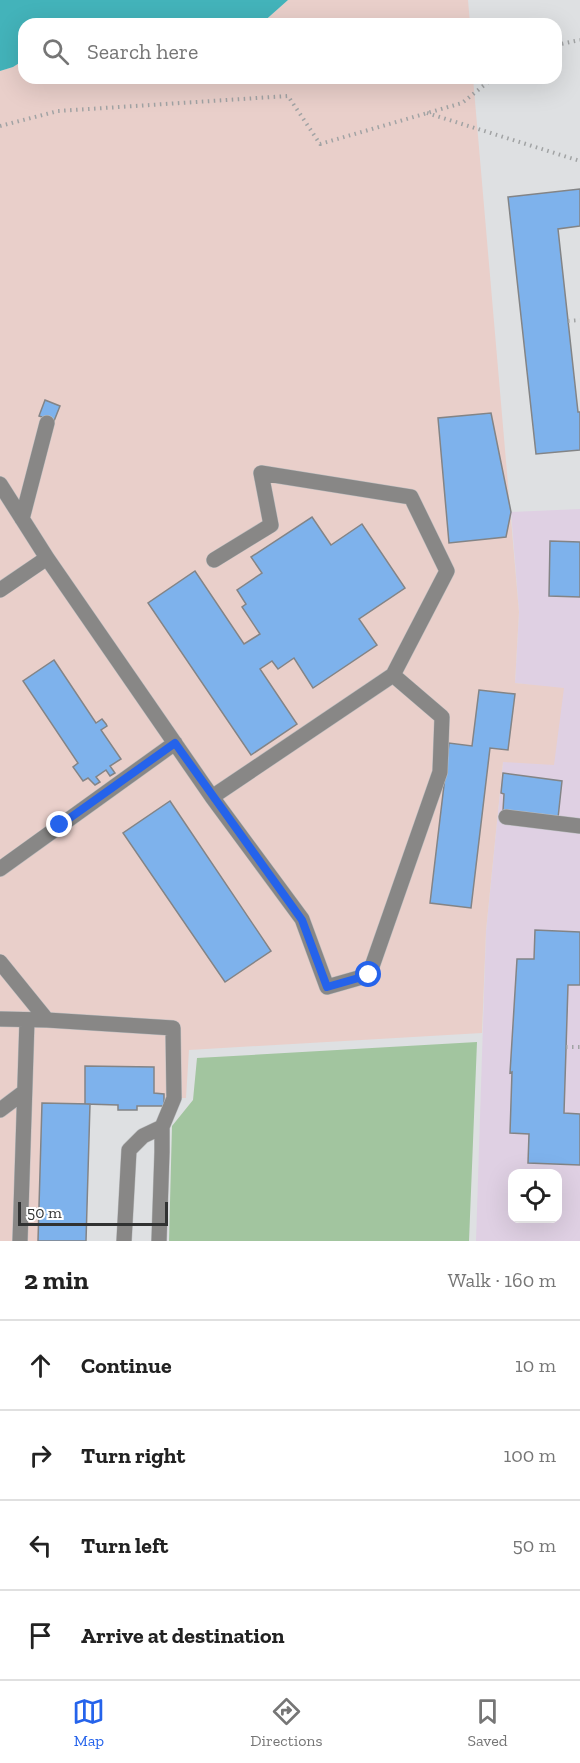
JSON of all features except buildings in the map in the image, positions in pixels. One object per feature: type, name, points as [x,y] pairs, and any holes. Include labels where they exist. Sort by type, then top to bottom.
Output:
[{"type":"lane","points":[[22,519],[47,423]]},
{"type":"lane","points":[[212,797],[393,675],[447,571],[411,497],[261,474],[271,525],[214,560]]},
{"type":"lane","points":[[0,484],[46,558],[212,797],[302,920],[327,987],[369,975],[440,772],[442,717],[393,675]]},
{"type":"lane","points":[[0,590],[46,558]]},
{"type":"lane","points":[[0,869],[175,743]]},
{"type":"lane","points":[[506,817],[580,826]]},
{"type":"lane","points":[[0,962],[47,1020]]},
{"type":"lane","points":[[0,1019],[173,1028],[174,1098],[162,1127],[159,1241]]},
{"type":"lane","points":[[20,1241],[27,1020]]},
{"type":"lane","points":[[0,1110],[24,1092]]},
{"type":"lane","points":[[124,1241],[129,1150],[143,1136],[162,1127]]},
{"type":"path","points":[[562,44],[580,40]]},
{"type":"path","points":[[0,126],[58,111],[288,96],[320,144],[462,104],[486,84]]},
{"type":"path","points":[[426,113],[580,161]]},
{"type":"path","points":[[568,321],[580,320]]},
{"type":"path","points":[[566,1047],[580,1047]]},
{"type":"shaded area","points":[[288,0],[468,0],[470,18],[268,18]]},
{"type":"shaded area","points":[[18,64],[18,84],[474,84],[519,612],[515,683],[564,688],[554,765],[503,762],[486,931],[482,1033],[189,1050],[186,1098],[164,1098],[164,1106],[137,1106],[137,1110],[118,1110],[117,1105],[90,1105],[86,1241],[0,1241],[0,71]]},
{"type":"shaded area","points":[[580,509],[580,1241],[476,1241],[486,931],[503,762],[563,689],[515,683],[519,612],[511,512]]},
{"type":"green space","points":[[477,1042],[469,1241],[169,1241],[172,1126],[193,1100],[197,1058]]},
{"type":"water","points":[[0,0],[288,0],[268,18],[18,18],[18,64],[0,71]]},
{"type":"route","points":[[60,825],[175,743],[302,920],[327,987],[369,975]]}]
